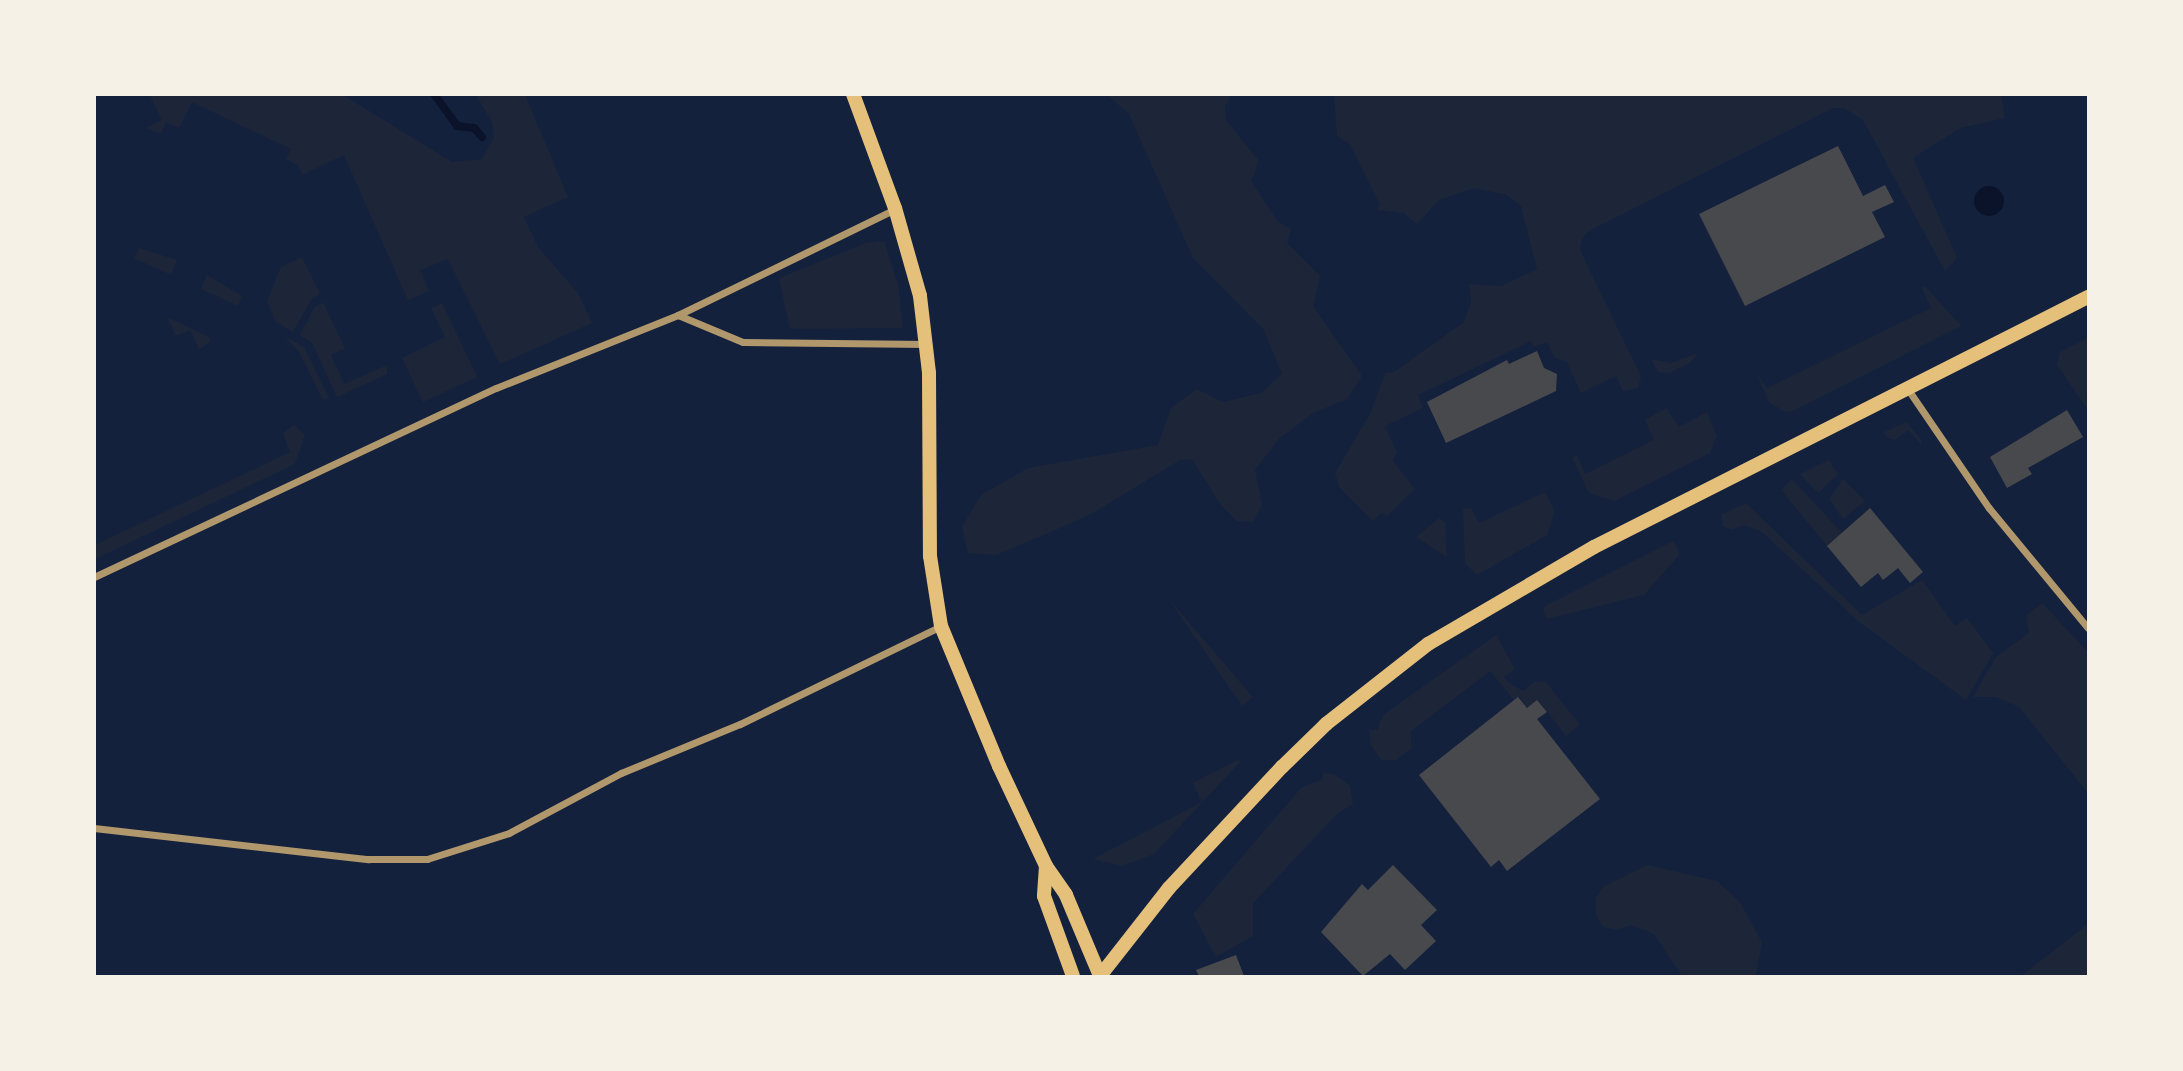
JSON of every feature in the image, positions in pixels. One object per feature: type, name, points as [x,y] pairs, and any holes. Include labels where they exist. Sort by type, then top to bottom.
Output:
[{"type":"main road","points":[[853,94],[895,208],[920,296],[927,344],[930,556],[941,626],[960,680],[1046,866],[1066,895],[1100,976],[1169,888],[1282,767],[1326,723],[1427,644],[1594,547],[2088,297]]},
{"type":"main road","points":[[1046,866],[1044,895],[1073,976]]},
{"type":"street","points":[[94,577],[496,388],[678,315],[895,208]]},
{"type":"street","points":[[678,315],[743,342],[927,344]]},
{"type":"street","points":[[1907,388],[1989,508],[2088,628]]},
{"type":"street","points":[[94,828],[368,859],[427,859],[509,833],[621,773],[740,724],[941,626]]},
{"type":"shaded area","points":[[2001,94],[2005,118],[1960,128],[1913,158],[1957,258],[1945,271],[1863,120],[1844,108],[1833,108],[1589,231],[1582,238],[1580,250],[1641,377],[1638,388],[1623,391],[1616,376],[1581,393],[1567,362],[1555,358],[1547,342],[1534,347],[1531,341],[1418,395],[1423,408],[1385,426],[1397,452],[1393,461],[1415,489],[1387,516],[1382,512],[1373,521],[1339,487],[1335,473],[1371,412],[1385,373],[1394,372],[1464,322],[1471,303],[1469,284],[1501,286],[1537,269],[1521,206],[1507,195],[1474,188],[1439,200],[1417,224],[1404,213],[1377,210],[1380,205],[1350,144],[1337,136],[1334,95]]},
{"type":"shaded area","points":[[150,95],[343,95],[452,162],[482,159],[494,138],[492,122],[476,95],[525,95],[568,197],[524,217],[538,247],[578,293],[592,323],[500,364],[448,259],[420,270],[429,291],[408,300],[344,155],[302,175],[298,165],[286,159],[291,149],[192,102],[179,128],[166,122],[161,134],[146,128],[162,120]]},
{"type":"shaded area","points":[[1108,95],[1231,95],[1225,107],[1226,120],[1259,161],[1251,181],[1278,222],[1291,229],[1287,243],[1320,276],[1313,306],[1362,376],[1347,399],[1313,413],[1279,439],[1255,470],[1262,505],[1253,522],[1237,521],[1220,504],[1192,459],[1180,460],[1093,513],[1053,531],[996,555],[968,553],[962,527],[981,495],[1028,468],[1158,445],[1171,408],[1197,389],[1223,402],[1261,393],[1282,374],[1264,330],[1193,258],[1129,114]]},
{"type":"shaded area","points":[[1989,186],[2000,190],[2004,201],[2000,212],[1989,216],[1978,212],[1974,201],[1978,190]]},
{"type":"shaded area","points":[[884,241],[898,284],[903,328],[790,329],[779,278],[866,243]]},
{"type":"shaded area","points":[[139,248],[177,260],[171,275],[134,258]]},
{"type":"shaded area","points":[[302,257],[320,294],[312,298],[293,332],[276,322],[267,301],[281,267]]},
{"type":"shaded area","points":[[207,275],[242,296],[238,306],[201,289]]},
{"type":"shaded area","points":[[1925,286],[1961,326],[1793,411],[1785,412],[1769,402],[1755,371],[1767,388],[1931,308],[1922,288]]},
{"type":"shaded area","points":[[323,302],[345,348],[331,355],[344,384],[387,365],[387,374],[337,397],[312,343],[300,335],[314,308]]},
{"type":"shaded area","points":[[442,303],[477,377],[423,402],[402,358],[445,337],[431,308]]},
{"type":"shaded area","points":[[167,317],[209,337],[211,342],[199,349],[190,330],[176,336]]},
{"type":"shaded area","points":[[284,336],[304,347],[329,398],[323,400],[299,352]]},
{"type":"shaded area","points":[[2088,338],[2088,410],[2057,365],[2060,352]]},
{"type":"shaded area","points":[[1698,353],[1690,363],[1669,373],[1658,372],[1651,359],[1671,363]]},
{"type":"shaded area","points":[[1666,408],[1679,427],[1707,412],[1717,436],[1710,453],[1614,501],[1589,493],[1572,457],[1577,456],[1585,474],[1654,440],[1645,420]]},
{"type":"shaded area","points":[[1906,422],[1921,439],[1921,444],[1908,430],[1895,440],[1887,438],[1884,432]]},
{"type":"shaded area","points":[[294,425],[305,435],[295,464],[95,559],[95,545],[290,452],[283,433]]},
{"type":"shaded area","points":[[1829,460],[1838,474],[1818,493],[1800,474]]},
{"type":"shaded area","points":[[1792,479],[1843,534],[1827,546],[1781,490]]},
{"type":"shaded area","points":[[1843,479],[1865,501],[1843,519],[1829,499]]},
{"type":"shaded area","points":[[1545,492],[1555,511],[1547,535],[1477,575],[1465,563],[1463,509],[1471,508],[1479,523]]},
{"type":"shaded area","points":[[1746,503],[1862,615],[1922,580],[1955,626],[1967,618],[1993,653],[1966,700],[1858,621],[1762,532],[1744,525],[1731,530],[1723,526],[1721,515]]},
{"type":"shaded area","points":[[1439,518],[1445,523],[1447,557],[1416,537]]},
{"type":"shaded area","points":[[1673,541],[1680,554],[1644,595],[1547,619],[1543,609],[1547,605]]},
{"type":"shaded area","points":[[1168,598],[1253,697],[1242,706]]},
{"type":"shaded area","points":[[2042,603],[2088,652],[2088,793],[2019,707],[1996,697],[1973,697],[1996,657],[2029,633],[2026,616]]},
{"type":"shaded area","points":[[1496,635],[1515,669],[1504,677],[1509,683],[1523,691],[1535,681],[1546,682],[1580,725],[1566,736],[1538,700],[1527,708],[1519,697],[1514,700],[1490,671],[1410,732],[1412,748],[1396,760],[1381,760],[1370,744],[1370,730],[1377,730],[1383,715]]},
{"type":"shaded area","points":[[1238,760],[1240,762],[1154,854],[1122,866],[1093,859],[1202,802],[1193,783]]},
{"type":"shaded area","points":[[1323,773],[1334,774],[1350,786],[1353,804],[1338,813],[1253,903],[1253,936],[1216,957],[1193,914],[1301,788],[1323,779]]},
{"type":"shaded area","points":[[1647,865],[1717,881],[1740,902],[1762,942],[1756,976],[1682,976],[1654,934],[1632,925],[1616,930],[1603,927],[1596,915],[1596,898],[1603,887]]},
{"type":"shaded area","points":[[2088,923],[2088,976],[2021,976],[2078,932]]},
{"type":"building","points":[[1838,146],[1863,196],[1885,185],[1894,202],[1872,212],[1885,237],[1745,306],[1699,214]]},
{"type":"building","points":[[1537,351],[1544,368],[1557,374],[1556,391],[1446,443],[1427,402],[1507,360],[1509,364]]},
{"type":"building","points":[[2067,410],[2083,437],[2028,468],[2032,474],[2007,488],[1990,457]]},
{"type":"building","points":[[1870,508],[1923,572],[1910,583],[1898,568],[1883,580],[1878,573],[1861,587],[1827,546]]},
{"type":"building","points":[[1518,697],[1527,708],[1537,700],[1547,712],[1537,719],[1600,799],[1507,871],[1499,860],[1491,867],[1419,775]]},
{"type":"building","points":[[1393,865],[1437,910],[1421,925],[1436,941],[1405,970],[1390,954],[1363,976],[1321,932],[1362,884],[1368,890]]},
{"type":"building","points":[[1236,955],[1244,976],[1199,976],[1196,970]]},
{"type":"waterway","points":[[434,94],[457,126],[474,128],[482,137]]}]
